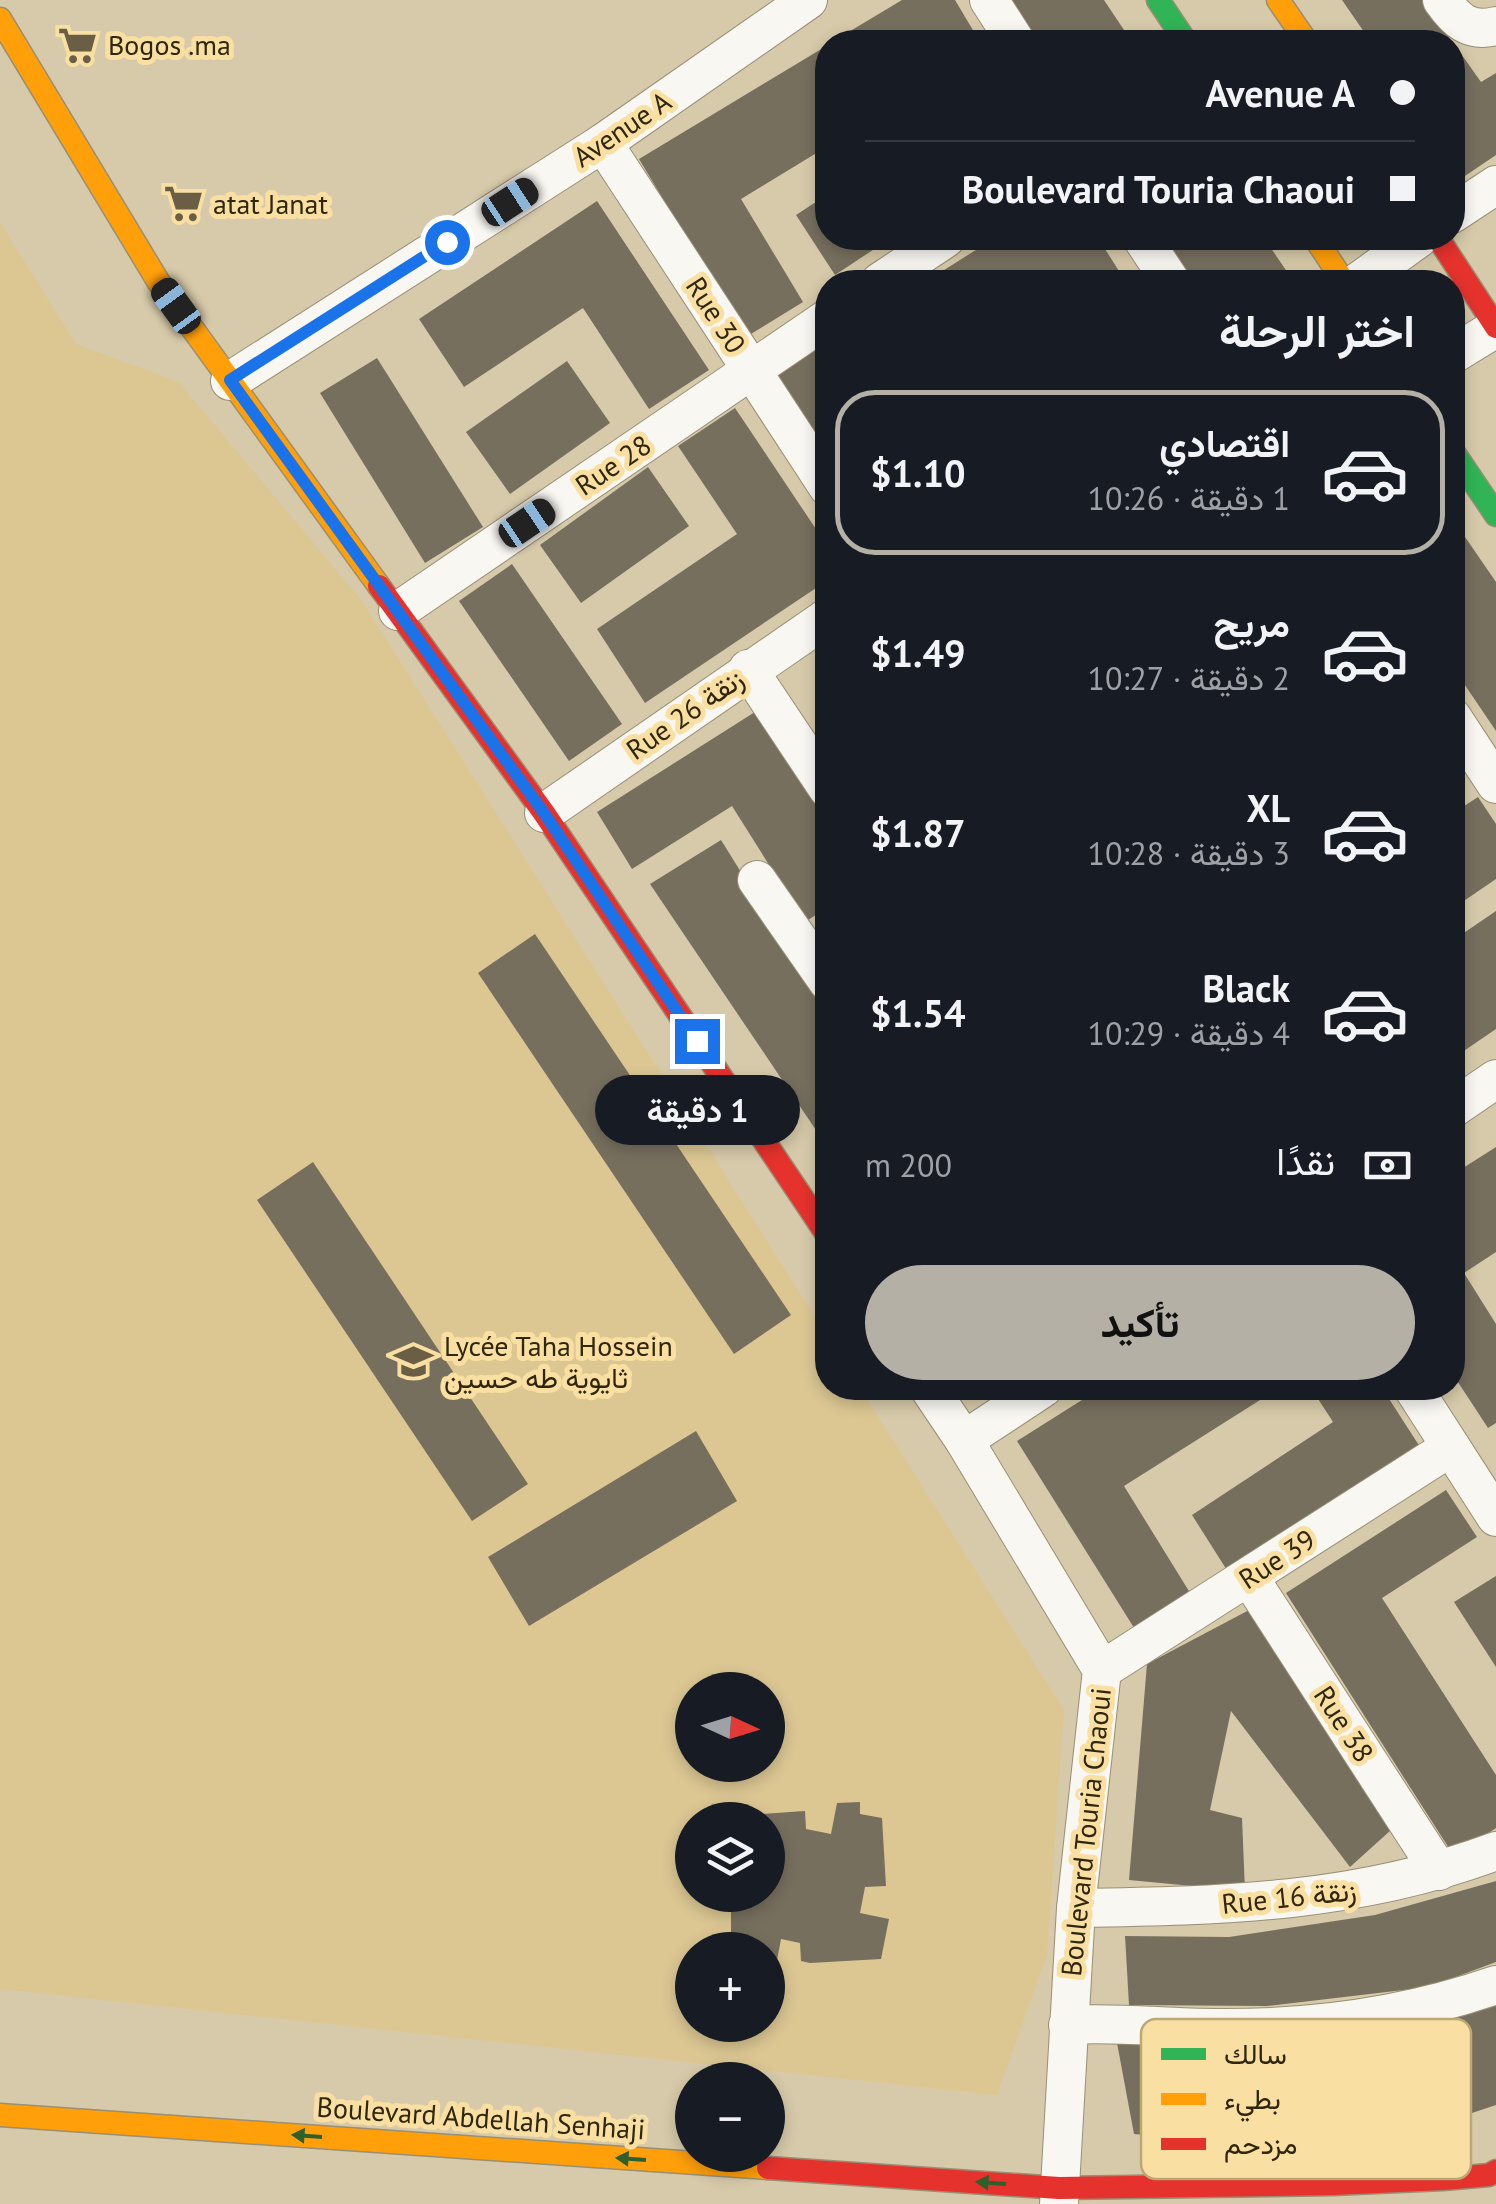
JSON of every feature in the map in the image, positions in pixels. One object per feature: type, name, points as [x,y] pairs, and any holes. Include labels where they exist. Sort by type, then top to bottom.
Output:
[{"type":"street","name":"Avenue A","points":[[230,380],[603,143],[808,0]]},
{"type":"street","points":[[989,0],[1008,30]]},
{"type":"street","points":[[1158,0],[1178,30]]},
{"type":"street","points":[[1278,0],[1298,30]]},
{"type":"street","points":[[1442,0],[1456,20],[1472,28],[1496,26]]},
{"type":"street","points":[[0,20],[158,281],[544,813],[815,1217]]},
{"type":"street","name":"Rue 30","points":[[603,143],[815,467]]},
{"type":"street","points":[[1465,205],[1496,185]]},
{"type":"street","points":[[898,270],[928,250]]},
{"type":"street","points":[[1375,270],[1402,250]]},
{"type":"street","points":[[1465,279],[1496,327],[1465,347]]},
{"type":"street","name":"Rue 28","points":[[398,611],[815,327]]},
{"type":"street","points":[[1465,469],[1496,515]]},
{"type":"street","name":"Rue 26 زنقة","points":[[544,813],[815,625]]},
{"type":"street","points":[[748,669],[815,770]]},
{"type":"street","points":[[1465,748],[1475,771]]},
{"type":"street","points":[[757,880],[815,963]]},
{"type":"street","points":[[1465,1100],[1496,1079]]},
{"type":"street","name":"Boulevard Touria Chaoui","points":[[937,1400],[1102,1670],[1076,1908],[1059,2196]]},
{"type":"street","points":[[964,1440],[1025,1400]]},
{"type":"street","points":[[1420,1400],[1496,1516]]},
{"type":"street","name":"Rue 39","points":[[1102,1670],[1452,1447]]},
{"type":"street","name":"Rue 38","points":[[1249,1577],[1439,1871]]},
{"type":"street","name":"Rue 16 زنقة","points":[[1076,1908],[1278,1901],[1376,1887],[1496,1851]]},
{"type":"street","points":[[1345,2019],[1427,2004],[1496,1985]]},
{"type":"street","points":[[1068,2025],[1141,2024]]},
{"type":"street","name":"Boulevard Abdellah Senhaji","points":[[0,2115],[1059,2196],[1406,2179]]},
{"type":"street","points":[[1474,2204],[1493,2173]]},
{"type":"shaded area","name":"Lycée Taha Hossein ثايوية طه حسين","points":[[0,222],[76,344],[179,382],[362,601],[815,1317],[815,1400],[868,1400],[1064,1710],[1047,1955],[997,2095],[785,2072],[785,2062],[687,2062],[0,1989]]},
{"type":"building","points":[[902,0],[955,0],[973,30],[852,30]]},
{"type":"building","points":[[1006,0],[1104,0],[1124,30],[1026,30]]},
{"type":"building","points":[[1342,0],[1423,0],[1444,30],[1363,30]]},
{"type":"building","points":[[815,53],[815,154],[741,199],[803,302],[746,337],[639,159]]},
{"type":"building","points":[[1465,59],[1481,82],[1496,73],[1496,155],[1465,176]]},
{"type":"building","points":[[597,201],[709,370],[649,409],[583,308],[464,387],[419,319]]},
{"type":"building","points":[[815,203],[815,244],[796,215]]},
{"type":"building","points":[[819,250],[873,250],[843,270],[832,270]]},
{"type":"building","points":[[976,250],[1106,250],[1118,270],[944,270]]},
{"type":"building","points":[[1173,250],[1272,250],[1286,270],[1187,270]]},
{"type":"building","points":[[815,346],[815,436],[773,375]]},
{"type":"building","points":[[377,358],[483,527],[425,563],[320,393]]},
{"type":"building","points":[[567,361],[610,423],[510,494],[466,432]]},
{"type":"building","points":[[735,408],[815,528],[815,589],[645,703],[597,629],[737,534],[678,446]]},
{"type":"building","points":[[648,467],[689,526],[581,603],[540,545]]},
{"type":"building","points":[[1465,537],[1496,582],[1496,731],[1465,685]]},
{"type":"building","points":[[512,564],[622,724],[569,761],[459,601]]},
{"type":"building","points":[[766,705],[815,784],[815,915],[805,922],[732,806],[632,869],[597,812]]},
{"type":"building","points":[[1478,797],[1496,824],[1496,879],[1465,900],[1465,806]]},
{"type":"building","points":[[721,840],[815,991],[815,1129],[650,884]]},
{"type":"building","points":[[1496,911],[1496,1029],[1465,1050],[1465,932]]},
{"type":"building","points":[[535,934],[791,1315],[734,1354],[478,973]]},
{"type":"building","points":[[1496,1147],[1496,1252],[1465,1272],[1465,1167]]},
{"type":"building","points":[[313,1162],[528,1484],[472,1521],[257,1200]]},
{"type":"building","points":[[1465,1275],[1496,1324],[1496,1423],[1488,1428],[1465,1393]]},
{"type":"building","points":[[1082,1400],[1260,1400],[1124,1486],[1192,1596],[1136,1631],[1017,1441]]},
{"type":"building","points":[[1319,1400],[1390,1400],[1422,1450],[1230,1575],[1192,1515],[1333,1422]]},
{"type":"building","points":[[696,1431],[737,1501],[529,1626],[488,1557]]},
{"type":"building","points":[[1446,1490],[1477,1537],[1382,1598],[1496,1775],[1496,1828],[1454,1856],[1286,1593]]},
{"type":"building","points":[[1496,1576],[1496,1667],[1454,1602]]},
{"type":"building","points":[[1251,1609],[1391,1830],[1350,1867],[1231,1711],[1210,1810],[1242,1818],[1245,1891],[1129,1880],[1147,1664]]},
{"type":"building","points":[[860,1802],[860,1814],[882,1818],[886,1886],[865,1887],[860,1913],[889,1919],[881,1959],[810,1963],[801,1961],[800,1943],[785,1940],[785,1932],[731,1932],[731,1912],[785,1912],[785,1812],[805,1811],[806,1829],[831,1834],[837,1803]]},
{"type":"building","points":[[1496,1881],[1496,1962],[1429,1987],[1267,2006],[1129,2005],[1125,1936],[1229,1937],[1375,1915]]},
{"type":"building","points":[[1496,1998],[1496,2105],[1471,2113],[1471,2019],[1319,2019]]},
{"type":"building","points":[[1141,2040],[1141,2135],[1134,2134],[1117,2043]]},
{"type":"traffic: fast","points":[[1158,0],[1178,30]]},
{"type":"traffic: fast","points":[[1465,469],[1496,515]]},
{"type":"traffic: slow","points":[[1278,0],[1299,30]]},
{"type":"traffic: slow","points":[[0,19],[158,281],[379,586]]},
{"type":"traffic: slow","points":[[1323,250],[1336,270]]},
{"type":"traffic: slow","points":[[0,2115],[675,2162]]},
{"type":"traffic: jam","points":[[1446,250],[1459,270]]},
{"type":"traffic: jam","points":[[1465,279],[1496,327]]},
{"type":"traffic: jam","points":[[379,586],[544,813],[815,1217]]},
{"type":"traffic: jam","points":[[785,2169],[1059,2188],[1443,2179]]},
{"type":"traffic: jam","points":[[1471,2177],[1496,2171]]},
{"type":"place","name":"Bogos .ma","points":[[78,45]]},
{"type":"place","name":"atat Janat","points":[[183,204]]},
{"type":"place","name":"Lycée Taha Hossein ثايوية طه حسين","points":[[414,1362]]},
{"type":"route","points":[[447,242],[230,380],[544,813],[697,1041]]}]
